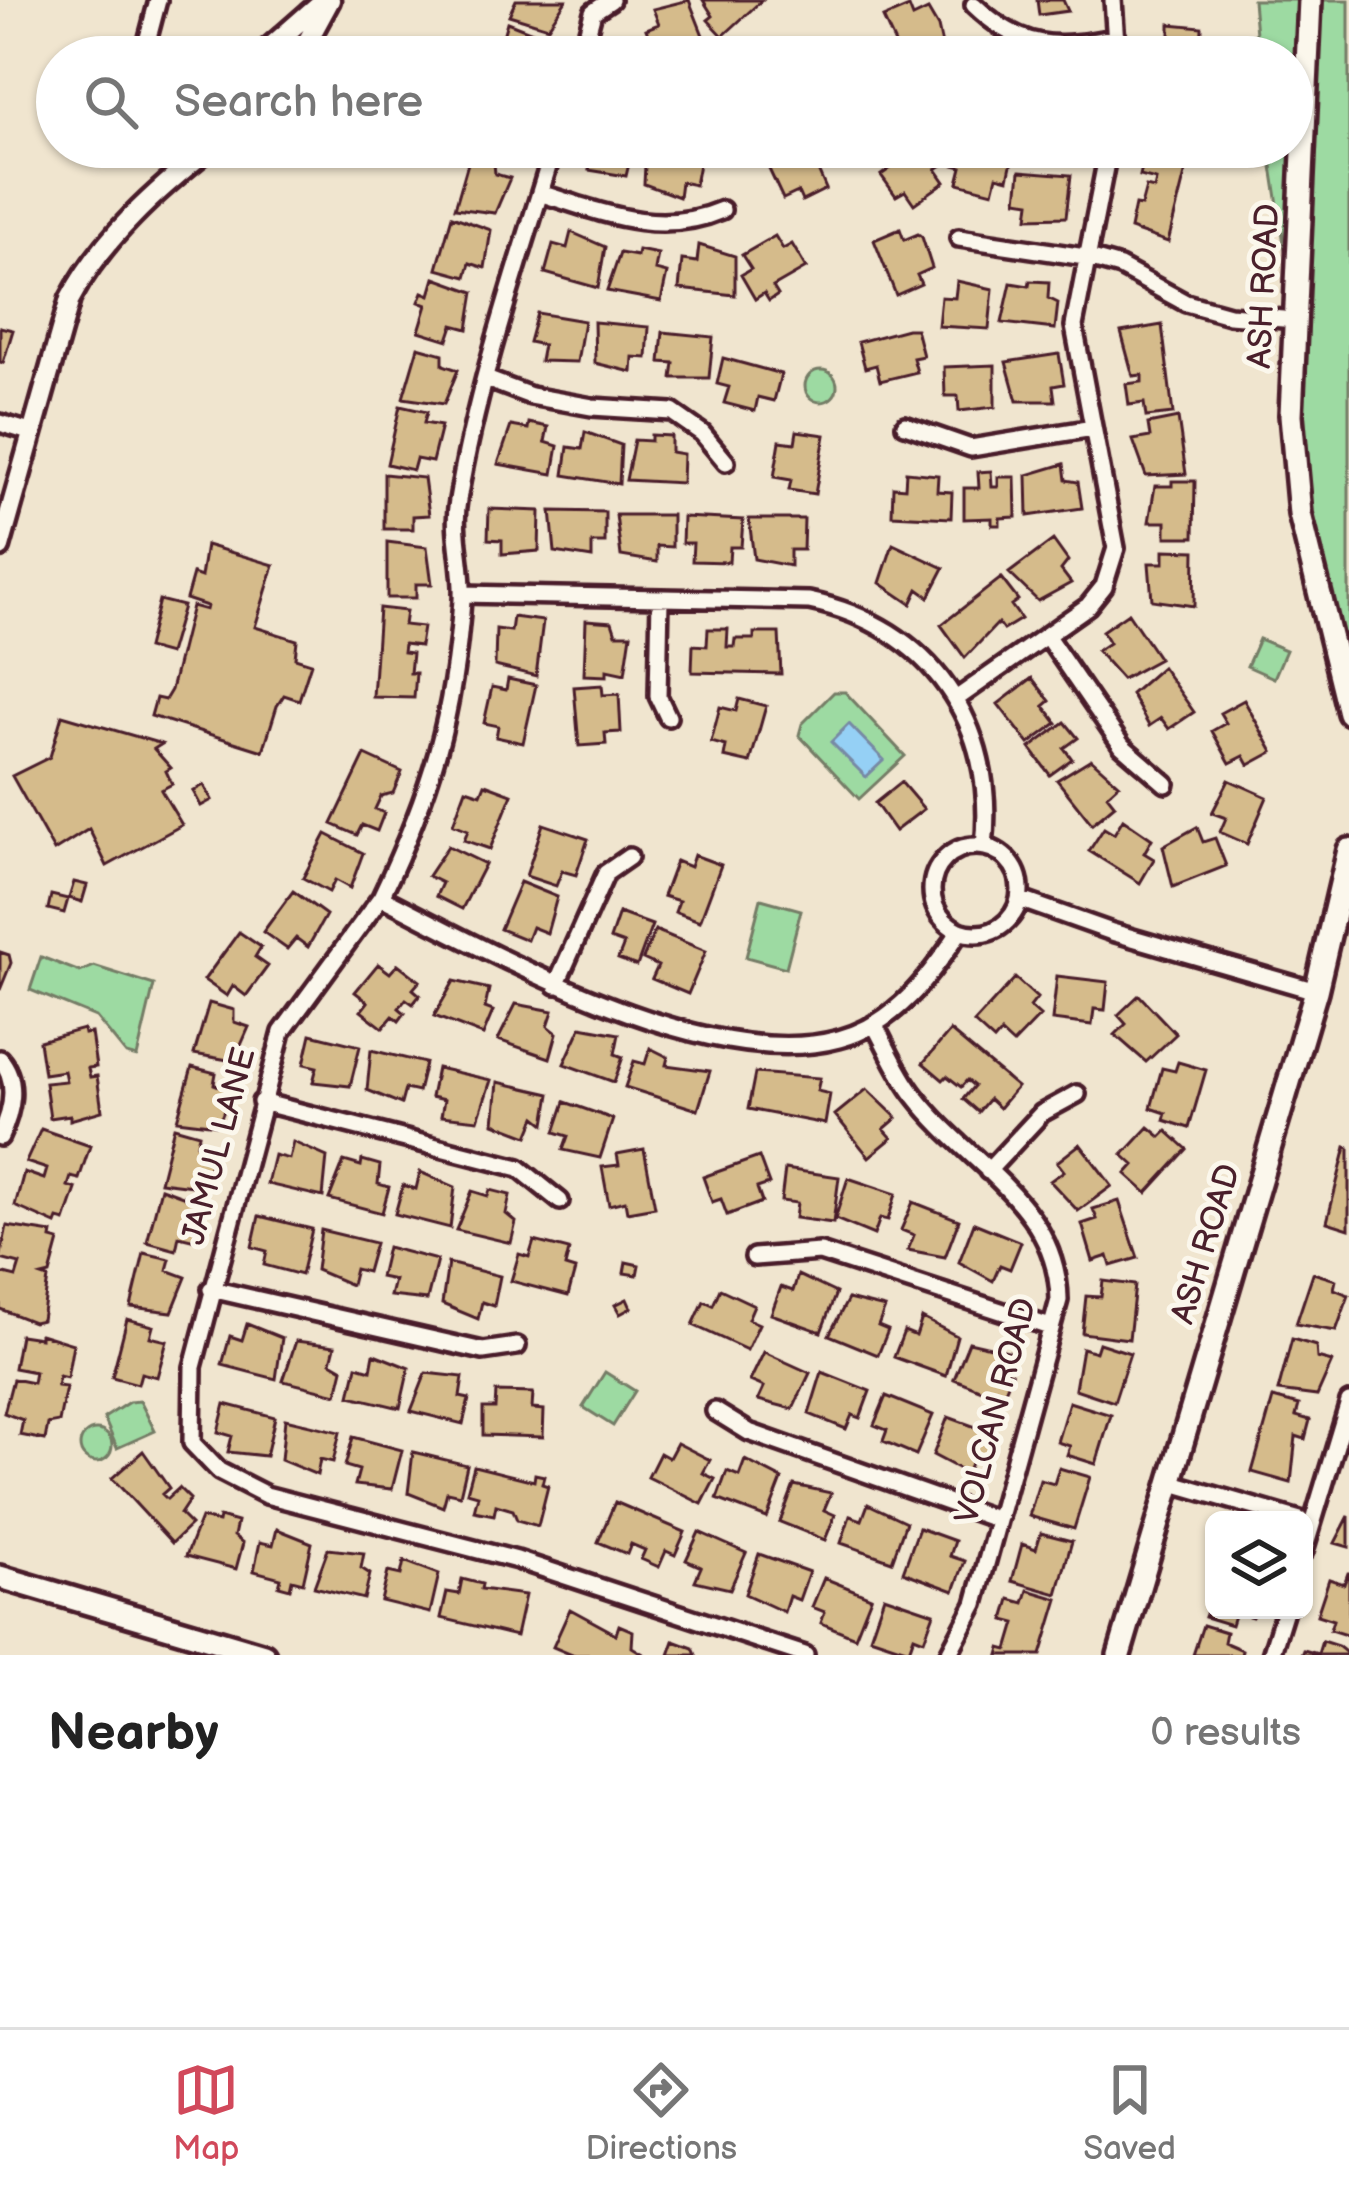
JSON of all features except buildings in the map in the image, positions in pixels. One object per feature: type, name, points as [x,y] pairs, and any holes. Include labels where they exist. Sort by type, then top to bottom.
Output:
[{"type":"main road","name":"ASH ROAD","points":[[1308,36],[1310,0]]},
{"type":"main road","name":"ASH ROAD","points":[[1303,168],[1291,415],[1300,514],[1349,713]]},
{"type":"main road","name":"ASH ROAD","points":[[1119,1655],[1316,991],[1349,850]]},
{"type":"main road","points":[[0,1576],[264,1655]]},
{"type":"street","points":[[152,36],[158,0]]},
{"type":"street","points":[[284,36],[327,0]]},
{"type":"street","points":[[309,36],[327,0]]},
{"type":"street","points":[[586,36],[593,12],[611,0]]},
{"type":"street","points":[[1113,0],[1118,36]]},
{"type":"street","points":[[974,5],[1012,36]]},
{"type":"street","points":[[0,548],[70,299],[82,278],[176,168]]},
{"type":"street","points":[[166,182],[184,168]]},
{"type":"street","name":"JAMUL LANE","points":[[548,168],[486,379],[457,506],[462,594],[448,718],[426,803],[381,897],[282,1032],[211,1288],[189,1397],[192,1443],[219,1471],[266,1496],[517,1560],[805,1655]]},
{"type":"street","points":[[956,699],[1048,638],[1104,586],[1116,548],[1074,326],[1104,168]]},
{"type":"street","points":[[541,193],[648,224],[697,221],[722,211]]},
{"type":"street","points":[[959,238],[1085,257],[1120,268],[1186,303],[1229,315],[1296,320]]},
{"type":"street","points":[[486,379],[531,396],[592,407],[671,412],[702,433],[726,462]]},
{"type":"street","points":[[0,423],[33,433]]},
{"type":"street","points":[[905,425],[971,448],[1093,428]]},
{"type":"street","points":[[462,594],[809,602],[851,610],[902,641],[932,667],[956,699],[982,762],[984,846]]},
{"type":"street","points":[[660,598],[658,696],[668,717]]},
{"type":"street","points":[[1048,638],[1122,746],[1166,784]]},
{"type":"street","points":[[984,846],[1008,860],[1020,885],[1019,899],[1003,925],[990,932],[960,931],[938,912],[932,885],[936,871],[956,850],[984,846]]},
{"type":"street","points":[[556,985],[606,873],[629,856]]},
{"type":"street","points":[[381,897],[556,985],[767,1049],[840,1039],[874,1024],[930,977],[960,931]]},
{"type":"street","points":[[1019,899],[1112,932],[1316,991]]},
{"type":"street","name":"VOLCAN ROAD","points":[[874,1024],[912,1094],[1036,1217],[1058,1274],[1051,1327],[974,1604],[948,1655]]},
{"type":"street","points":[[0,1059],[8,1069],[13,1096],[0,1137]]},
{"type":"street","points":[[988,1171],[1042,1113],[1077,1094]]},
{"type":"street","points":[[261,1102],[519,1168],[560,1201]]},
{"type":"street","points":[[754,1257],[820,1252],[1051,1327]]},
{"type":"street","points":[[211,1288],[483,1351],[517,1346]]},
{"type":"street","points":[[1310,1511],[1349,1402]]},
{"type":"street","points":[[715,1411],[749,1432],[998,1520]]},
{"type":"street","points":[[1169,1482],[1268,1511]]},
{"type":"street","points":[[1271,1655],[1283,1619]]},
{"type":"green space","points":[[1253,0],[1349,0],[1349,713],[1300,514],[1296,320],[1272,168],[1313,168],[1313,36],[1256,36]]},
{"type":"green space","points":[[821,370],[832,375],[837,386],[832,397],[821,402],[810,397],[805,386],[810,375]]},
{"type":"green space","points":[[1259,639],[1286,650],[1274,678],[1247,666]]},
{"type":"green space","points":[[834,692],[845,692],[905,756],[859,799],[799,735],[802,724]]},
{"type":"green space","points":[[761,899],[801,910],[786,968],[746,957]]},
{"type":"green space","points":[[41,957],[80,972],[94,966],[154,985],[137,1057],[126,1054],[96,1017],[30,990]]},
{"type":"green space","points":[[605,1372],[635,1391],[613,1426],[583,1407]]},
{"type":"green space","points":[[140,1401],[155,1431],[117,1448],[104,1418],[129,1402]]},
{"type":"green space","points":[[96,1430],[107,1435],[112,1446],[107,1457],[96,1462],[85,1457],[80,1446],[85,1435]]},
{"type":"water","points":[[849,724],[884,760],[866,777],[831,742]]}]
